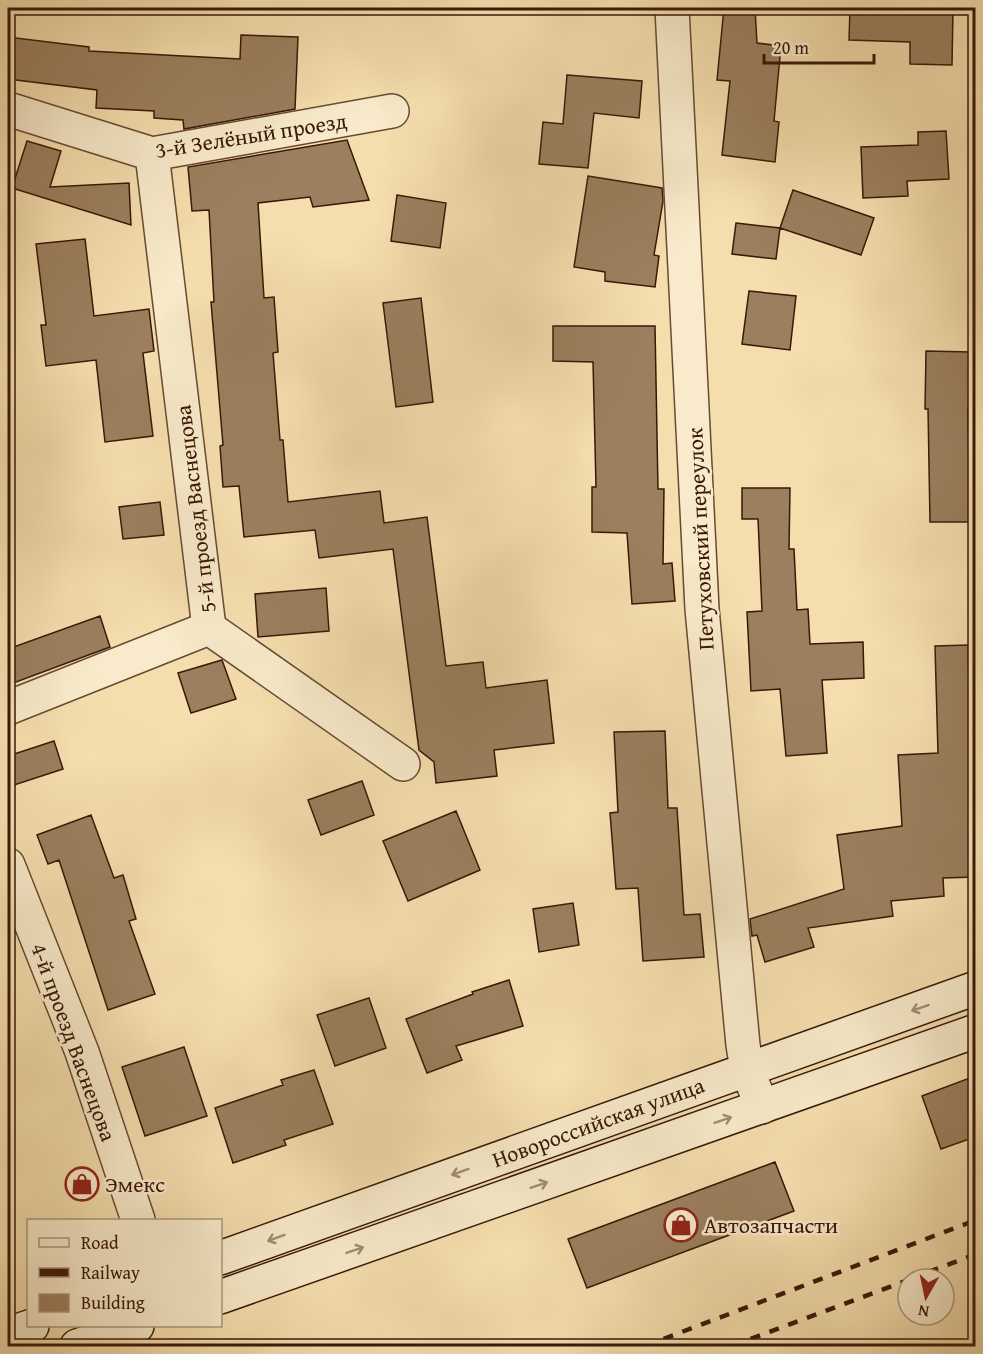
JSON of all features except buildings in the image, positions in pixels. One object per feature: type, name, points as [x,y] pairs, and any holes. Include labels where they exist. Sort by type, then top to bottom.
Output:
[{"type":"street","name":"Петуховский переулок","points":[[672,8],[702,609],[742,1033],[747,1069],[762,1107]]},
{"type":"street","name":"3-й Зелёный проезд","points":[[8,109],[152,154],[392,111]]},
{"type":"street","name":"5-й проезд Васнецова","points":[[152,154],[209,628],[403,764]]},
{"type":"street","points":[[8,708],[209,628]]},
{"type":"street","name":"4-й проезд Васнецова","points":[[8,865],[82,1052],[137,1219]]},
{"type":"street","name":"Новороссийская улица","points":[[222,1257],[975,988]]},
{"type":"street","name":"Новороссийская улица","points":[[222,1296],[975,1031]]},
{"type":"street","points":[[8,1334],[29,1327]]},
{"type":"street","points":[[77,1347],[134,1327]]},
{"type":"railway","points":[[645,1346],[976,1220]]},
{"type":"railway","points":[[942,1267],[976,1254]]},
{"type":"railway","points":[[732,1346],[896,1284]]},
{"type":"place","name":"Эмекс","points":[[82,1184]]},
{"type":"place","name":"Автозапчасти","points":[[681,1225]]}]
